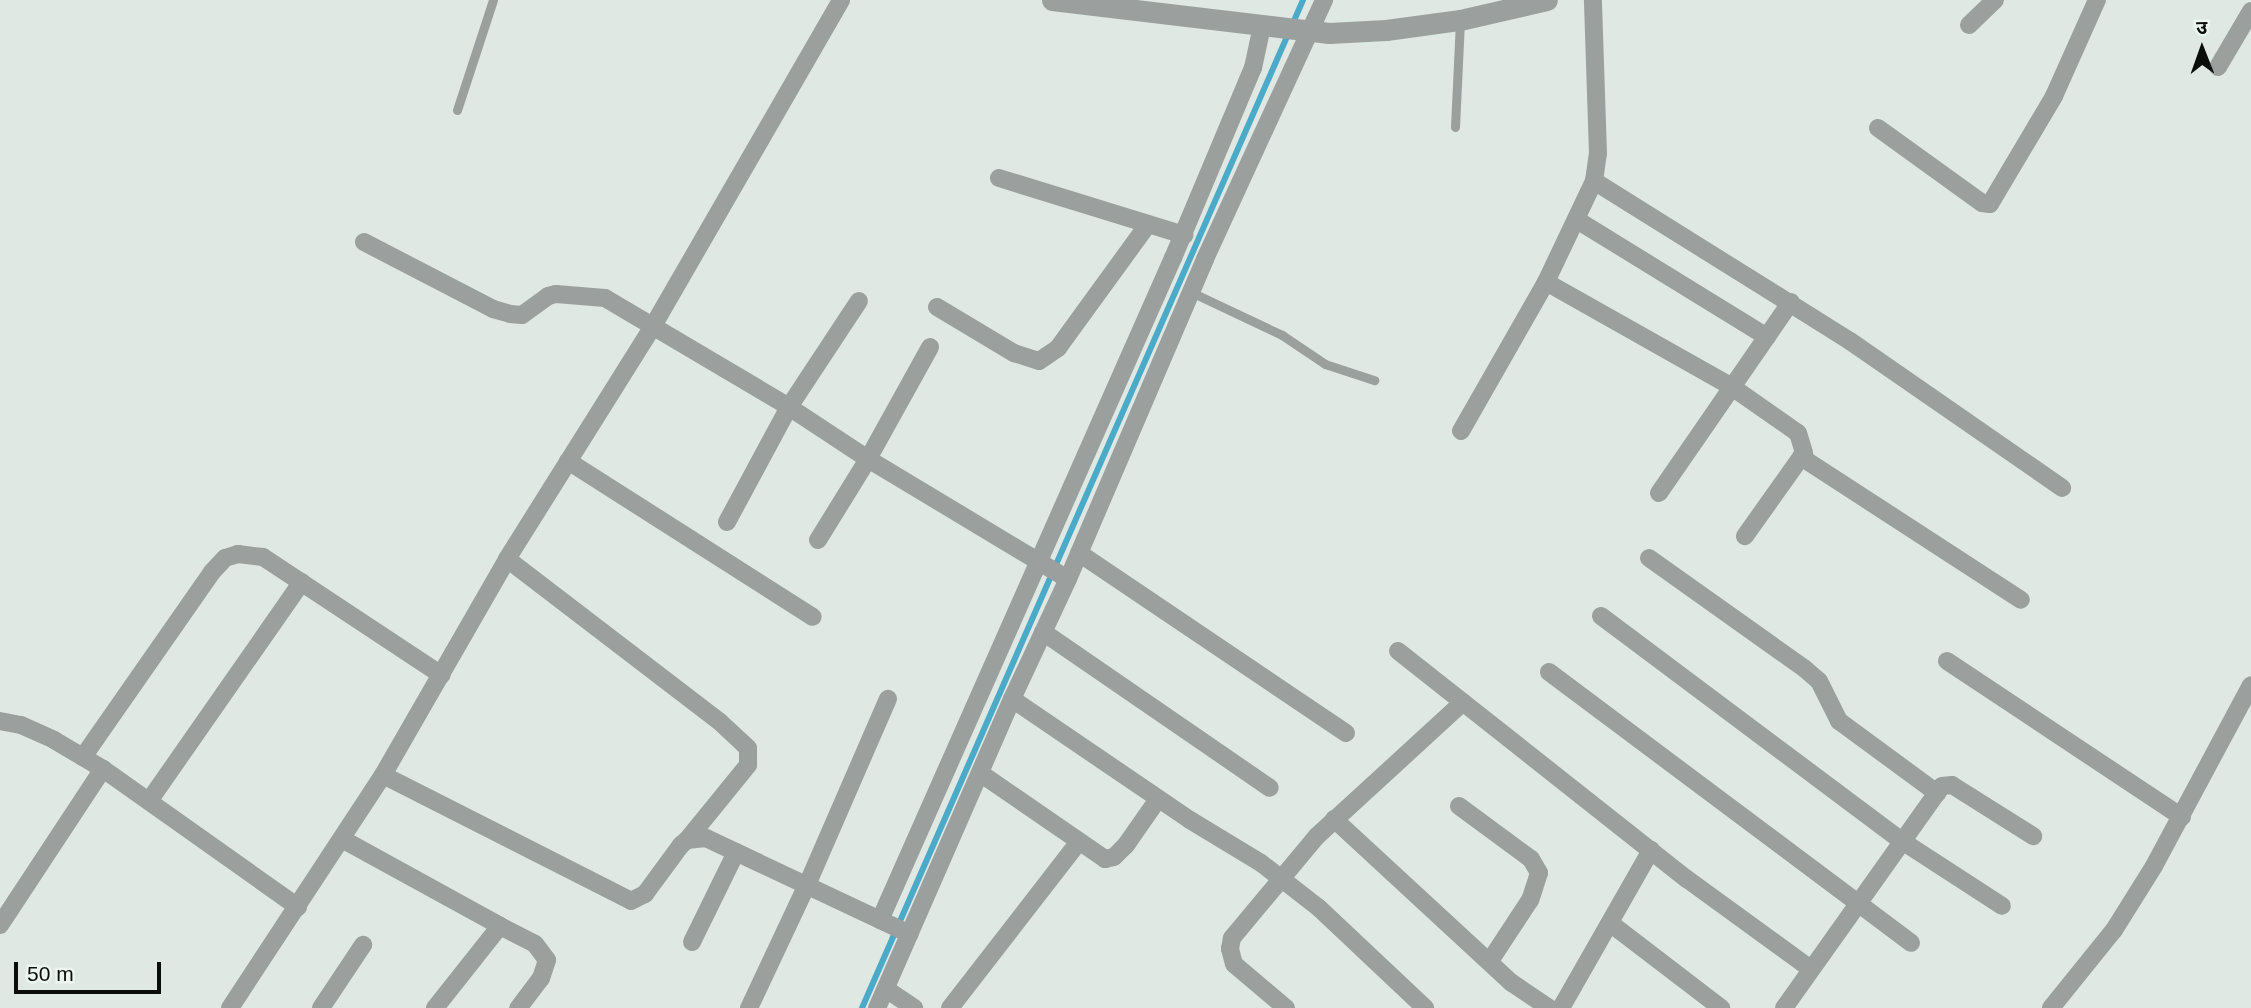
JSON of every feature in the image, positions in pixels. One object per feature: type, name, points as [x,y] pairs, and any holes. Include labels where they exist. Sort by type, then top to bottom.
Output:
[{"type":"street","points":[[230,1008],[299,907],[383,775],[507,559],[653,326],[841,0]]},
{"type":"street","points":[[1052,0],[1124,4],[1303,30],[1386,30],[1460,20],[1547,0]]},
{"type":"street","points":[[895,927],[980,773],[1043,632],[1054,570],[1079,553],[1303,30],[1324,0]]},
{"type":"street","points":[[1461,431],[1546,282],[1594,181],[1598,154],[1593,0]]},
{"type":"street","points":[[1969,25],[1995,0]]},
{"type":"street","points":[[1878,128],[1982,203],[1990,204],[2054,96],[2097,0]]},
{"type":"street","points":[[2218,67],[2251,11]]},
{"type":"street","points":[[877,1008],[886,989],[895,927],[1054,570],[1184,235],[1253,68],[1267,26]]},
{"type":"street","points":[[999,178],[1184,235]]},
{"type":"street","points":[[1594,181],[1791,302],[2062,488]]},
{"type":"street","points":[[1577,220],[1767,337]]},
{"type":"street","points":[[937,307],[1014,353],[1039,361],[1058,348],[1148,224]]},
{"type":"street","points":[[365,242],[493,309],[510,314],[522,315],[548,296],[572,293],[604,298],[789,407],[868,459],[1054,570]]},
{"type":"street","points":[[1546,282],[1732,387],[1790,425],[1803,444],[1801,457],[1745,536]]},
{"type":"street","points":[[727,522],[789,407],[859,301]]},
{"type":"street","points":[[1659,493],[1791,302]]},
{"type":"street","points":[[818,540],[868,459],[930,347]]},
{"type":"street","points":[[1801,457],[2021,600]]},
{"type":"street","points":[[568,461],[813,617]]},
{"type":"street","points":[[83,757],[167,634],[225,558],[248,553],[263,558],[441,675]]},
{"type":"street","points":[[1079,553],[1346,733]]},
{"type":"street","points":[[1649,558],[1819,681],[1839,721],[1937,793]]},
{"type":"street","points":[[383,775],[631,901],[645,894],[748,765],[748,748],[720,722],[507,559]]},
{"type":"street","points":[[149,801],[302,582]]},
{"type":"street","points":[[1601,615],[1902,841],[2002,906]]},
{"type":"street","points":[[1043,632],[1270,788]]},
{"type":"street","points":[[1398,652],[1651,850],[1811,969]]},
{"type":"street","points":[[1947,661],[2182,817]]},
{"type":"street","points":[[1549,672],[1911,943]]},
{"type":"street","points":[[2052,1008],[2114,930],[2182,817],[2251,685]]},
{"type":"street","points":[[749,1008],[807,885],[888,699]]},
{"type":"street","points":[[1012,699],[1158,799],[1280,877],[1319,908],[1425,1008]]},
{"type":"street","points":[[1286,1008],[1234,964],[1230,949],[1232,938],[1280,877],[1334,819],[1463,702]]},
{"type":"street","points":[[0,721],[43,735],[103,769],[299,907]]},
{"type":"street","points":[[0,925],[103,769]]},
{"type":"street","points":[[980,773],[1078,843],[1105,859],[1114,857],[1158,799]]},
{"type":"street","points":[[1784,1008],[1945,784],[1952,785],[2033,836]]},
{"type":"street","points":[[1459,806],[1531,859],[1539,873],[1530,900],[1490,961]]},
{"type":"street","points":[[1334,819],[1513,983],[1549,1008]]},
{"type":"street","points":[[687,840],[706,838],[895,927]]},
{"type":"street","points":[[342,839],[535,944],[547,960],[541,978],[518,1008]]},
{"type":"street","points":[[950,1008],[1078,843]]},
{"type":"street","points":[[1560,1008],[1651,850]]},
{"type":"street","points":[[692,942],[736,852]]},
{"type":"street","points":[[1610,923],[1721,1008]]},
{"type":"street","points":[[435,1008],[500,926]]},
{"type":"street","points":[[321,1008],[363,945]]},
{"type":"street","points":[[886,989],[914,1008]]},
{"type":"lane","points":[[457,110],[493,0]]},
{"type":"lane","points":[[1455,127],[1460,20]]},
{"type":"lane","points":[[1191,292],[1282,335],[1325,364],[1374,380]]},
{"type":"waterway","points":[[862,1008],[1303,0]]}]
